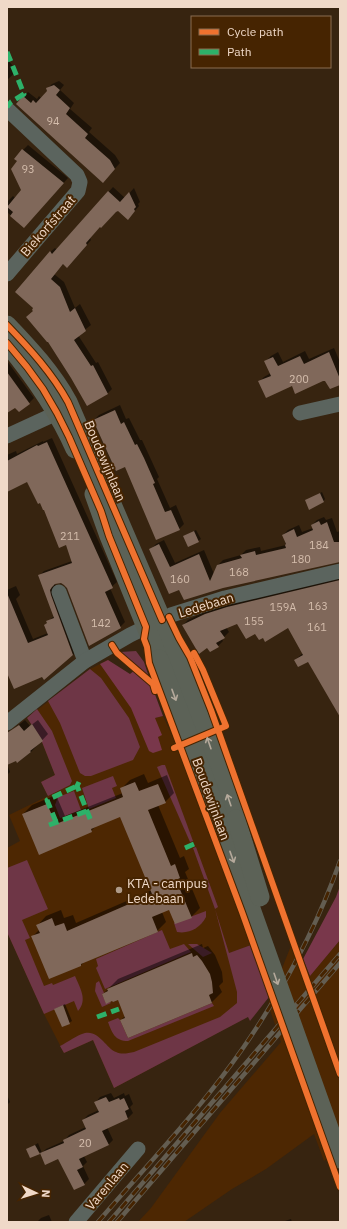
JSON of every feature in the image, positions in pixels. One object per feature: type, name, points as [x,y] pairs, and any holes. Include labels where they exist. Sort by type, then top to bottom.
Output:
[{"type":"main road","name":"Boudewijnlaan","points":[[7,325],[41,361],[68,402],[154,623],[207,738],[236,819],[258,892],[340,1122]]},
{"type":"main road","name":"Boudewijnlaan","points":[[7,343],[27,367],[57,413],[101,511],[109,536],[154,623]]},
{"type":"main road","name":"Boudewijnlaan","points":[[168,656],[236,867],[340,1159]]},
{"type":"street","name":"Biekorfstraat","points":[[7,109],[77,175],[80,182],[78,191],[7,274]]},
{"type":"street","points":[[300,413],[340,404]]},
{"type":"street","points":[[7,436],[57,413]]},
{"type":"street","name":"Ledebaan","points":[[7,723],[85,661],[124,638],[173,614],[225,598],[340,571]]},
{"type":"street","points":[[59,592],[85,661]]},
{"type":"street","name":"Varenlaan","points":[[76,1222],[138,1149]]},
{"type":"shaded area","points":[[136,651],[144,662],[153,689],[135,670],[129,660],[120,652]]},
{"type":"shaded area","name":"KTA - campus Ledebaan","points":[[108,660],[155,718],[163,716],[179,750],[251,945],[230,953],[249,1016],[114,1088],[93,1040],[64,1053],[44,1014],[7,932],[7,848],[20,841],[9,815],[48,796],[41,782],[55,775],[40,737],[27,718],[90,669]]},
{"type":"shaded area","points":[[108,660],[130,674],[135,670],[153,689],[163,716],[155,718],[162,735],[158,737],[162,750],[153,753],[149,751],[131,708],[100,664]]},
{"type":"shaded area","points":[[90,669],[101,678],[129,718],[140,747],[133,760],[91,776],[85,776],[80,773],[60,723],[48,701]]},
{"type":"shaded area","points":[[37,709],[52,731],[72,781],[70,785],[48,796],[41,782],[55,775],[40,737],[27,718]]},
{"type":"shaded area","points":[[165,765],[193,841],[190,842],[157,767]]},
{"type":"shaded area","points":[[113,776],[117,786],[112,788],[116,798],[89,809],[82,788]]},
{"type":"shaded area","points":[[74,791],[81,810],[60,818],[55,805],[58,797]]},
{"type":"shaded area","points":[[196,847],[218,907],[215,909],[193,848]]},
{"type":"shaded area","points":[[27,860],[48,909],[22,920],[30,938],[25,940],[44,986],[52,983],[53,985],[75,976],[83,998],[81,1007],[78,1011],[74,1001],[44,1014],[7,932],[7,868]]},
{"type":"shaded area","points":[[340,886],[340,940],[310,976],[303,959],[336,897]]},
{"type":"shaded area","points":[[215,909],[229,953],[251,945],[269,997],[250,1021],[248,1017],[114,1088],[93,1040],[64,1053],[60,1046],[85,1033],[94,1034],[112,1050],[118,1053],[123,1054],[134,1052],[220,1017],[237,1003],[237,992]]},
{"type":"shaded area","points":[[206,911],[206,917],[198,927],[186,932],[177,932],[174,923]]},
{"type":"shaded area","points":[[162,930],[170,949],[184,944],[191,952],[105,989],[96,968],[98,966],[96,959]]},
{"type":"shaded area","points":[[294,938],[310,976],[340,940],[340,1148],[324,1161],[314,1134],[266,1169],[232,1189],[184,1222],[138,1222],[151,1208],[220,1113],[281,1042],[268,1004]]},
{"type":"shaded area","points":[[188,944],[197,944],[212,953],[203,957]]},
{"type":"shaded area","points":[[99,981],[106,1003],[111,1003],[102,1007],[95,991],[96,983]]},
{"type":"shaded area","points":[[212,1003],[214,1006],[128,1041],[117,1038],[111,1030],[108,1022],[118,1018],[128,1038]]},
{"type":"building","points":[[54,85],[60,90],[56,95],[70,108],[66,114],[88,134],[85,138],[110,160],[115,169],[103,183],[16,104],[23,96],[31,103],[33,100],[36,103],[47,91],[46,88]]},
{"type":"building","points":[[22,149],[64,183],[24,228],[10,216],[13,212],[7,207],[21,190],[11,169],[17,161],[14,159]]},
{"type":"building","points":[[108,191],[120,202],[129,192],[136,207],[134,209],[135,211],[128,220],[118,211],[116,212],[86,243],[87,245],[67,268],[63,264],[51,279],[60,287],[70,312],[75,308],[86,331],[74,340],[91,366],[93,365],[108,394],[87,406],[48,342],[26,317],[33,311],[33,308],[15,292],[50,251],[52,254]]},
{"type":"building","points":[[329,352],[340,379],[340,385],[330,389],[325,381],[323,381],[295,394],[292,386],[266,398],[258,381],[271,376],[264,361],[273,357],[278,366],[300,356],[304,364]]},
{"type":"building","points":[[7,372],[30,404],[19,412],[15,408],[7,413]]},
{"type":"building","points":[[115,410],[121,424],[124,422],[135,445],[137,444],[144,458],[165,512],[171,510],[180,530],[156,540],[125,467],[116,471],[93,420]]},
{"type":"building","points":[[47,442],[113,588],[105,592],[121,628],[89,646],[67,588],[61,583],[55,584],[50,590],[51,595],[73,655],[44,680],[42,677],[14,689],[7,673],[7,593],[28,643],[48,635],[44,625],[47,623],[46,621],[54,618],[38,575],[72,563],[66,545],[59,548],[44,510],[40,503],[38,504],[27,482],[7,492],[7,461],[37,445],[38,446]]},
{"type":"building","points":[[320,493],[324,502],[309,510],[305,500]]},
{"type":"building","points":[[319,521],[321,525],[327,522],[334,542],[340,542],[340,562],[223,588],[184,600],[179,590],[169,594],[149,549],[159,544],[170,567],[199,554],[210,581],[217,565],[242,558],[240,555],[255,551],[256,555],[286,548],[282,535],[294,529],[297,537],[313,530],[311,525]]},
{"type":"building","points":[[194,531],[199,542],[188,547],[183,536]]},
{"type":"building","points":[[340,580],[340,717],[308,662],[298,667],[294,660],[303,655],[288,628],[265,642],[263,638],[259,640],[255,634],[246,639],[237,624],[220,631],[225,638],[216,643],[219,647],[210,652],[207,648],[199,654],[182,625],[205,614],[227,607]]},
{"type":"building","points":[[32,724],[43,741],[17,763],[16,761],[7,765],[7,733],[19,725],[24,731]]},
{"type":"building","points":[[135,782],[139,791],[158,784],[166,803],[148,810],[171,866],[175,864],[180,878],[176,880],[192,918],[175,924],[169,910],[152,917],[158,932],[49,979],[31,936],[40,933],[36,925],[52,918],[55,926],[64,923],[67,931],[152,894],[120,817],[91,829],[92,832],[39,855],[22,814],[47,804],[56,824],[123,797],[120,788]]},
{"type":"building","points":[[192,953],[193,957],[197,955],[210,974],[213,993],[209,995],[212,1003],[128,1038],[120,1020],[125,1018],[118,1000],[106,1004],[102,994],[108,991],[107,989]]},
{"type":"building","points":[[63,1005],[70,1024],[62,1027],[54,1009]]},
{"type":"building","points":[[106,1097],[109,1102],[119,1098],[120,1100],[124,1098],[129,1109],[125,1111],[128,1119],[102,1131],[109,1145],[79,1159],[83,1167],[77,1170],[85,1185],[74,1190],[58,1159],[45,1165],[40,1153],[64,1143],[63,1140],[86,1129],[82,1120],[99,1112],[94,1102]]},
{"type":"building","points":[[35,1145],[40,1154],[30,1158],[26,1149]]},
{"type":"railway","points":[[98,1222],[173,1137],[209,1093],[258,1026],[272,1004],[310,934],[340,861]]},
{"type":"railway","points":[[109,1222],[340,954]]},
{"type":"railway","points":[[117,1222],[340,963]]},
{"type":"marked path","points":[[7,52],[24,94],[11,102],[7,107]]},
{"type":"marked path","points":[[79,782],[77,786],[91,821]]},
{"type":"marked path","points":[[56,822],[47,800],[77,786]]},
{"type":"marked path","points":[[49,825],[87,811]]},
{"type":"marked path","points":[[185,848],[194,844]]},
{"type":"marked path","points":[[97,1017],[119,1009]]},
{"type":"cycle path","points":[[7,325],[48,371],[68,402],[162,620]]},
{"type":"cycle path","points":[[7,343],[43,389],[57,413],[101,511],[109,536],[146,627],[144,639],[147,647],[149,663],[242,912],[340,1187]]},
{"type":"cycle path","points":[[169,617],[190,657],[211,710],[340,1074]]},
{"type":"cycle path","points":[[112,645],[117,653],[153,684],[155,691]]},
{"type":"cycle path","points":[[174,748],[226,726],[203,670],[194,653]]},
{"type":"place","name":"KTA - campus Ledebaan","points":[[119,890]]}]
